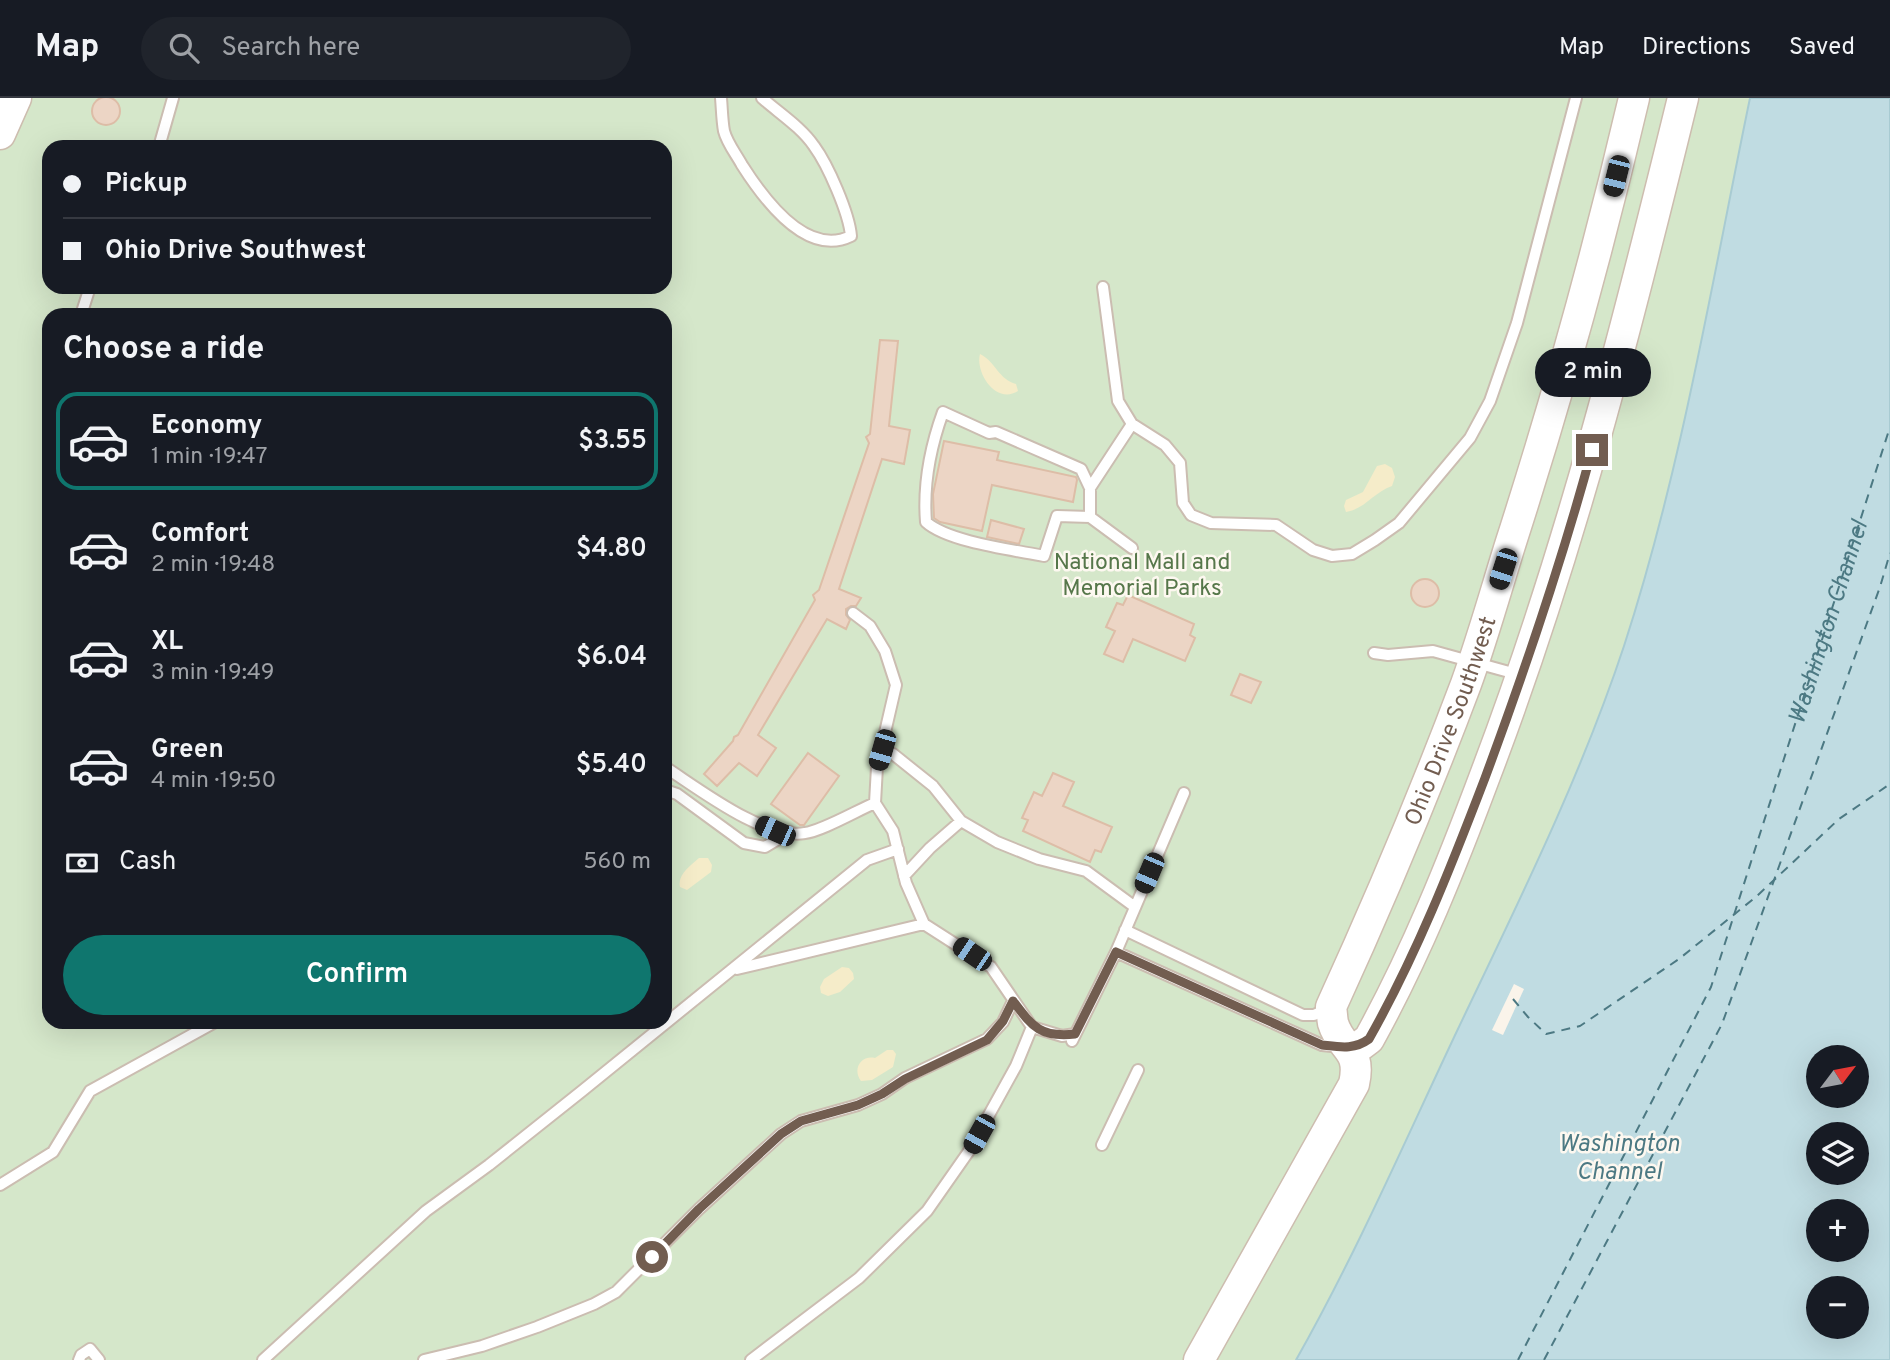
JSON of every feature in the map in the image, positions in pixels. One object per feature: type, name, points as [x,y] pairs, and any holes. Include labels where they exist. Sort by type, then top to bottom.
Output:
[{"type":"street","points":[[0,134],[16,98]]},
{"type":"street","name":"Ohio Drive Southwest","points":[[1331,1007],[1393,870],[1474,660],[1530,486],[1600,242],[1634,98]]},
{"type":"street","points":[[1349,1048],[1361,1045],[1369,1039],[1408,964],[1450,868],[1522,676],[1570,531],[1632,305],[1683,98]]},
{"type":"street","points":[[1199,1360],[1347,1098],[1357,1070],[1353,1055],[1334,1025],[1331,1007]]},
{"type":"lane","points":[[161,140],[173,98]]},
{"type":"lane","points":[[721,98],[724,132],[730,145],[759,192],[784,219],[813,238],[840,242],[851,236],[850,222],[840,196],[815,146],[762,98]]},
{"type":"lane","points":[[1103,287],[1118,401],[1132,424],[1165,446],[1180,463],[1183,503],[1191,515],[1211,523],[1276,525],[1313,550],[1332,556],[1352,554],[1399,523],[1471,438],[1490,401],[1517,323],[1576,98]]},
{"type":"lane","points":[[1090,517],[1090,488],[1080,470],[1063,460],[996,432],[989,433],[943,412],[932,442],[924,495],[926,522],[935,531],[1044,556],[1057,516],[1090,517],[1132,548]]},
{"type":"lane","points":[[1090,488],[1132,424]]},
{"type":"lane","points":[[853,613],[870,626],[885,650],[896,685],[877,767],[875,803],[893,831],[904,876],[924,924],[991,967],[1032,1027],[1074,1038],[1116,952],[1184,793]]},
{"type":"lane","points":[[1374,653],[1433,650],[1522,676]]},
{"type":"lane","points":[[882,750],[893,754],[933,786],[961,821],[997,842],[1039,859],[1086,871],[1135,907]]},
{"type":"lane","points":[[672,771],[743,816],[775,831],[806,833],[875,803]]},
{"type":"lane","points":[[672,792],[744,843],[765,847],[790,832]]},
{"type":"lane","points":[[904,876],[961,821]]},
{"type":"lane","points":[[672,1019],[867,860],[898,849]]},
{"type":"lane","points":[[734,970],[924,924]]},
{"type":"lane","points":[[1125,930],[1303,1016],[1314,1015],[1331,1007]]},
{"type":"lane","points":[[1116,952],[1322,1045],[1349,1048]]},
{"type":"lane","points":[[424,1360],[482,1346],[537,1327],[616,1292],[699,1209],[781,1134],[801,1121],[858,1105],[987,1040],[1003,1021],[1013,1001]]},
{"type":"lane","points":[[751,1360],[859,1278],[927,1211],[970,1151],[1016,1066],[1032,1027]]},
{"type":"lane","points":[[0,1185],[53,1152],[90,1091],[202,1029]]},
{"type":"lane","points":[[263,1360],[426,1211],[489,1165],[660,1029]]},
{"type":"lane","points":[[1102,1145],[1138,1070]]},
{"type":"lane","points":[[79,1360],[81,1355],[90,1349],[99,1360]]},
{"type":"green space","name":"National Mall and Memorial Parks","points":[[0,98],[1750,98],[1679,443],[1645,579],[1624,646],[1567,795],[1523,893],[1358,1241],[1296,1360],[0,1360]]},
{"type":"sand","points":[[980,354],[990,361],[1005,379],[1016,384],[1018,391],[1002,394],[989,385],[981,370]]},
{"type":"sand","points":[[1385,464],[1392,468],[1395,477],[1392,486],[1359,508],[1346,512],[1346,500],[1363,492],[1377,466]]},
{"type":"sand","points":[[699,858],[708,858],[712,865],[711,872],[687,890],[680,887],[683,874]]},
{"type":"sand","points":[[842,967],[849,968],[854,979],[840,992],[828,996],[821,993],[820,987],[824,979]]},
{"type":"sand","points":[[887,1050],[893,1050],[896,1054],[893,1067],[872,1080],[861,1081],[857,1072],[859,1064]]},
{"type":"water","name":"Washington Channel","points":[[1750,98],[1890,98],[1890,1360],[1296,1360],[1360,1238],[1525,889],[1588,745],[1645,579],[1694,374]]},
{"type":"pier","points":[[1514,984],[1524,989],[1503,1035],[1492,1030]]},
{"type":"building","points":[[106,97],[116,101],[120,111],[116,121],[106,125],[96,121],[92,111],[96,101]]},
{"type":"building","points":[[880,340],[898,341],[889,426],[910,430],[904,464],[882,459],[839,589],[861,598],[856,606],[846,609],[850,620],[846,629],[827,619],[758,735],[776,748],[757,776],[739,763],[717,786],[704,774],[738,735],[815,600],[813,595],[819,590],[869,443],[866,437],[870,434]]},
{"type":"building","points":[[944,441],[999,452],[997,460],[1076,477],[1073,502],[992,485],[982,531],[940,522],[934,518],[933,494]]},
{"type":"building","points":[[991,520],[1024,529],[1019,544],[987,537]]},
{"type":"building","points":[[1425,579],[1435,583],[1439,593],[1435,603],[1425,607],[1415,603],[1411,593],[1415,583]]},
{"type":"building","points":[[1128,595],[1194,624],[1190,635],[1195,638],[1185,661],[1133,639],[1123,662],[1104,654],[1115,631],[1106,627],[1117,603],[1123,605]]},
{"type":"building","points":[[1240,674],[1261,682],[1251,703],[1231,695]]},
{"type":"building","points":[[808,753],[839,776],[804,825],[800,825],[771,804]]},
{"type":"building","points":[[1053,773],[1074,782],[1063,806],[1112,827],[1101,852],[1095,850],[1090,862],[1023,831],[1028,820],[1022,818],[1034,792],[1042,796]]},
{"type":"ferry route","points":[[1518,1360],[1711,987],[1890,427]]},
{"type":"ferry route","points":[[1544,1360],[1722,1024],[1890,553]]},
{"type":"ferry route","points":[[1513,999],[1546,1034],[1580,1026],[1679,959],[1757,896],[1839,819],[1890,784]]},
{"type":"route","points":[[652,1257],[699,1209],[781,1134],[801,1121],[858,1105],[933,1064],[987,1040],[1003,1021],[1013,1001],[1032,1027],[1062,1036],[1075,1034],[1116,952],[1322,1045],[1349,1048],[1361,1045],[1369,1039],[1408,964],[1450,868],[1522,676],[1570,531],[1592,450]]}]
